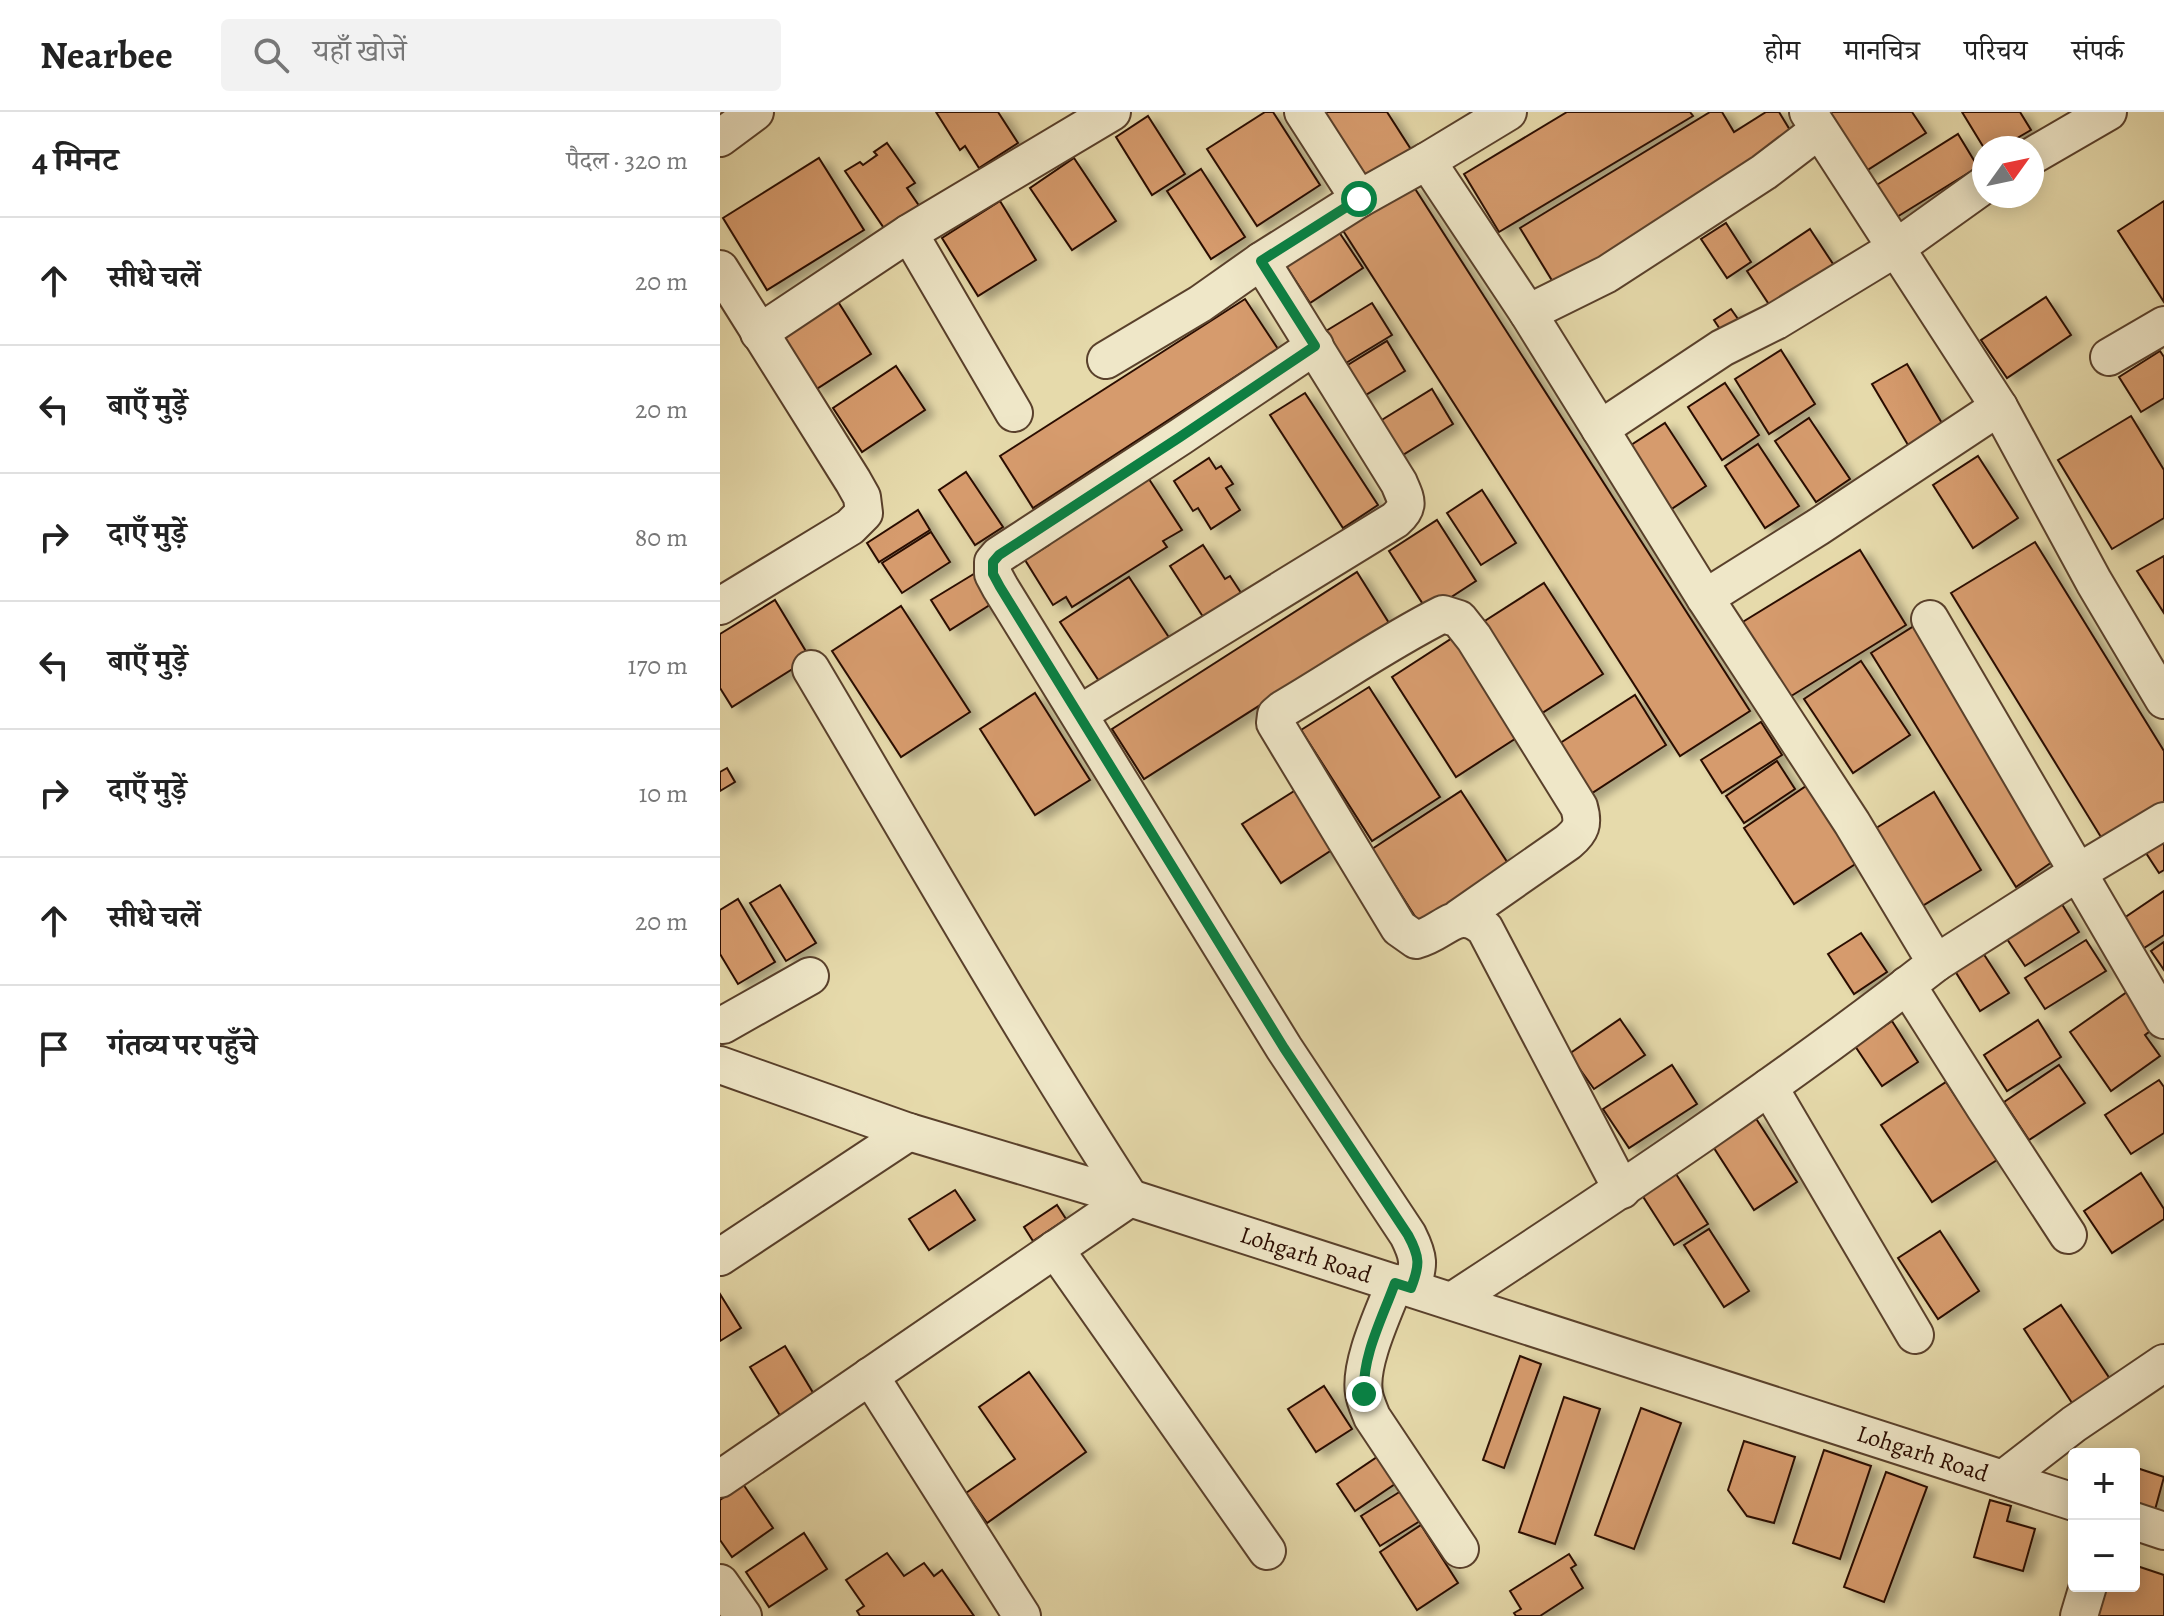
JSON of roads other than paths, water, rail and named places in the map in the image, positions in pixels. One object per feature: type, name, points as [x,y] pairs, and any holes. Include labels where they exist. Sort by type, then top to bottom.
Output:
[{"type":"street","points":[[720,138],[755,112]]},
{"type":"street","points":[[759,333],[909,233],[1112,112]]},
{"type":"street","points":[[1303,112],[1359,199]]},
{"type":"street","points":[[1106,360],[1200,304],[1359,199],[1508,112]]},
{"type":"street","points":[[2044,149],[2108,112]]},
{"type":"street","points":[[1528,313],[1607,274],[1764,172],[1814,121],[1999,407],[2094,582],[2159,678]]},
{"type":"street","points":[[1427,161],[1528,313],[1705,598],[1852,823],[1936,963]]},
{"type":"street","points":[[1600,429],[1722,348],[1776,321],[1896,248],[1972,194]]},
{"type":"street","points":[[909,233],[1014,413]]},
{"type":"street","points":[[1079,714],[1405,511],[1406,500],[1399,483],[1261,261]]},
{"type":"street","points":[[720,269],[853,481],[862,497],[864,513],[850,527],[720,606]]},
{"type":"street","points":[[2109,357],[2164,325]]},
{"type":"street","points":[[1315,346],[999,555],[993,562],[993,574],[1284,1048],[1417,1252],[1418,1270],[1403,1286],[1366,1360],[1364,1394],[1372,1417],[1460,1549]]},
{"type":"street","points":[[1705,598],[1999,407]]},
{"type":"street","points":[[1459,918],[1568,842],[1580,832],[1583,820],[1579,807],[1474,638],[1459,619],[1443,614],[1283,709],[1276,715],[1275,723],[1399,928],[1416,940],[1459,918],[1469,918],[1485,929],[1622,1190]]},
{"type":"street","points":[[1930,619],[2164,1020]]},
{"type":"street","points":[[720,1479],[1130,1198],[811,669]]},
{"type":"street","points":[[1452,1301],[1622,1190],[1769,1087],[1936,963],[2164,821]]},
{"type":"street","points":[[721,1021],[810,976]]},
{"type":"street","points":[[1907,985],[2068,1235]]},
{"type":"street","name":"Lohgarh Road","points":[[727,1074],[1130,1198],[2068,1500]]},
{"type":"street","points":[[1769,1087],[1915,1335]]},
{"type":"street","points":[[720,1257],[909,1132]]},
{"type":"street","points":[[1055,1249],[1267,1551]]},
{"type":"street","points":[[2003,1479],[2074,1424],[2164,1363]]},
{"type":"street","points":[[870,1376],[1018,1615]]},
{"type":"street","points":[[720,1583],[743,1616]]},
{"type":"street","points":[[2079,1616],[2086,1592]]}]
